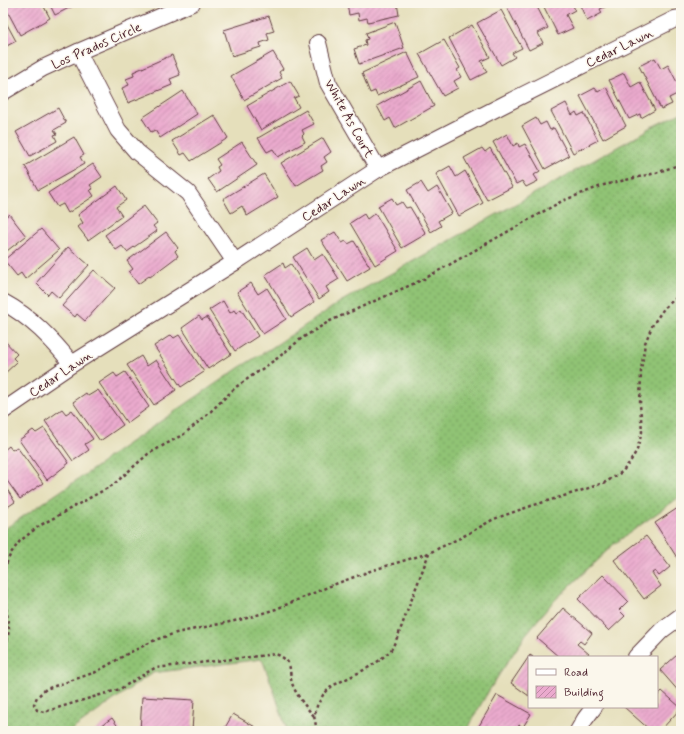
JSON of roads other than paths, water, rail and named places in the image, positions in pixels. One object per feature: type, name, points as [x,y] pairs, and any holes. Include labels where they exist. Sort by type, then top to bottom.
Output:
[{"type":"street","name":"Los Prados Circle","points":[[3,92],[43,68],[192,3]]},
{"type":"street","name":"Cedar Lawn","points":[[3,411],[72,364],[236,262],[378,169],[505,104],[681,18]]},
{"type":"street","name":"White As Court","points":[[318,43],[328,82],[378,169]]},
{"type":"street","points":[[78,52],[118,130],[137,152],[188,193],[236,262]]},
{"type":"street","points":[[3,302],[20,312],[42,330],[72,364]]},
{"type":"street","points":[[637,656],[662,630],[681,616]]},
{"type":"street","points":[[578,731],[593,708]]}]
